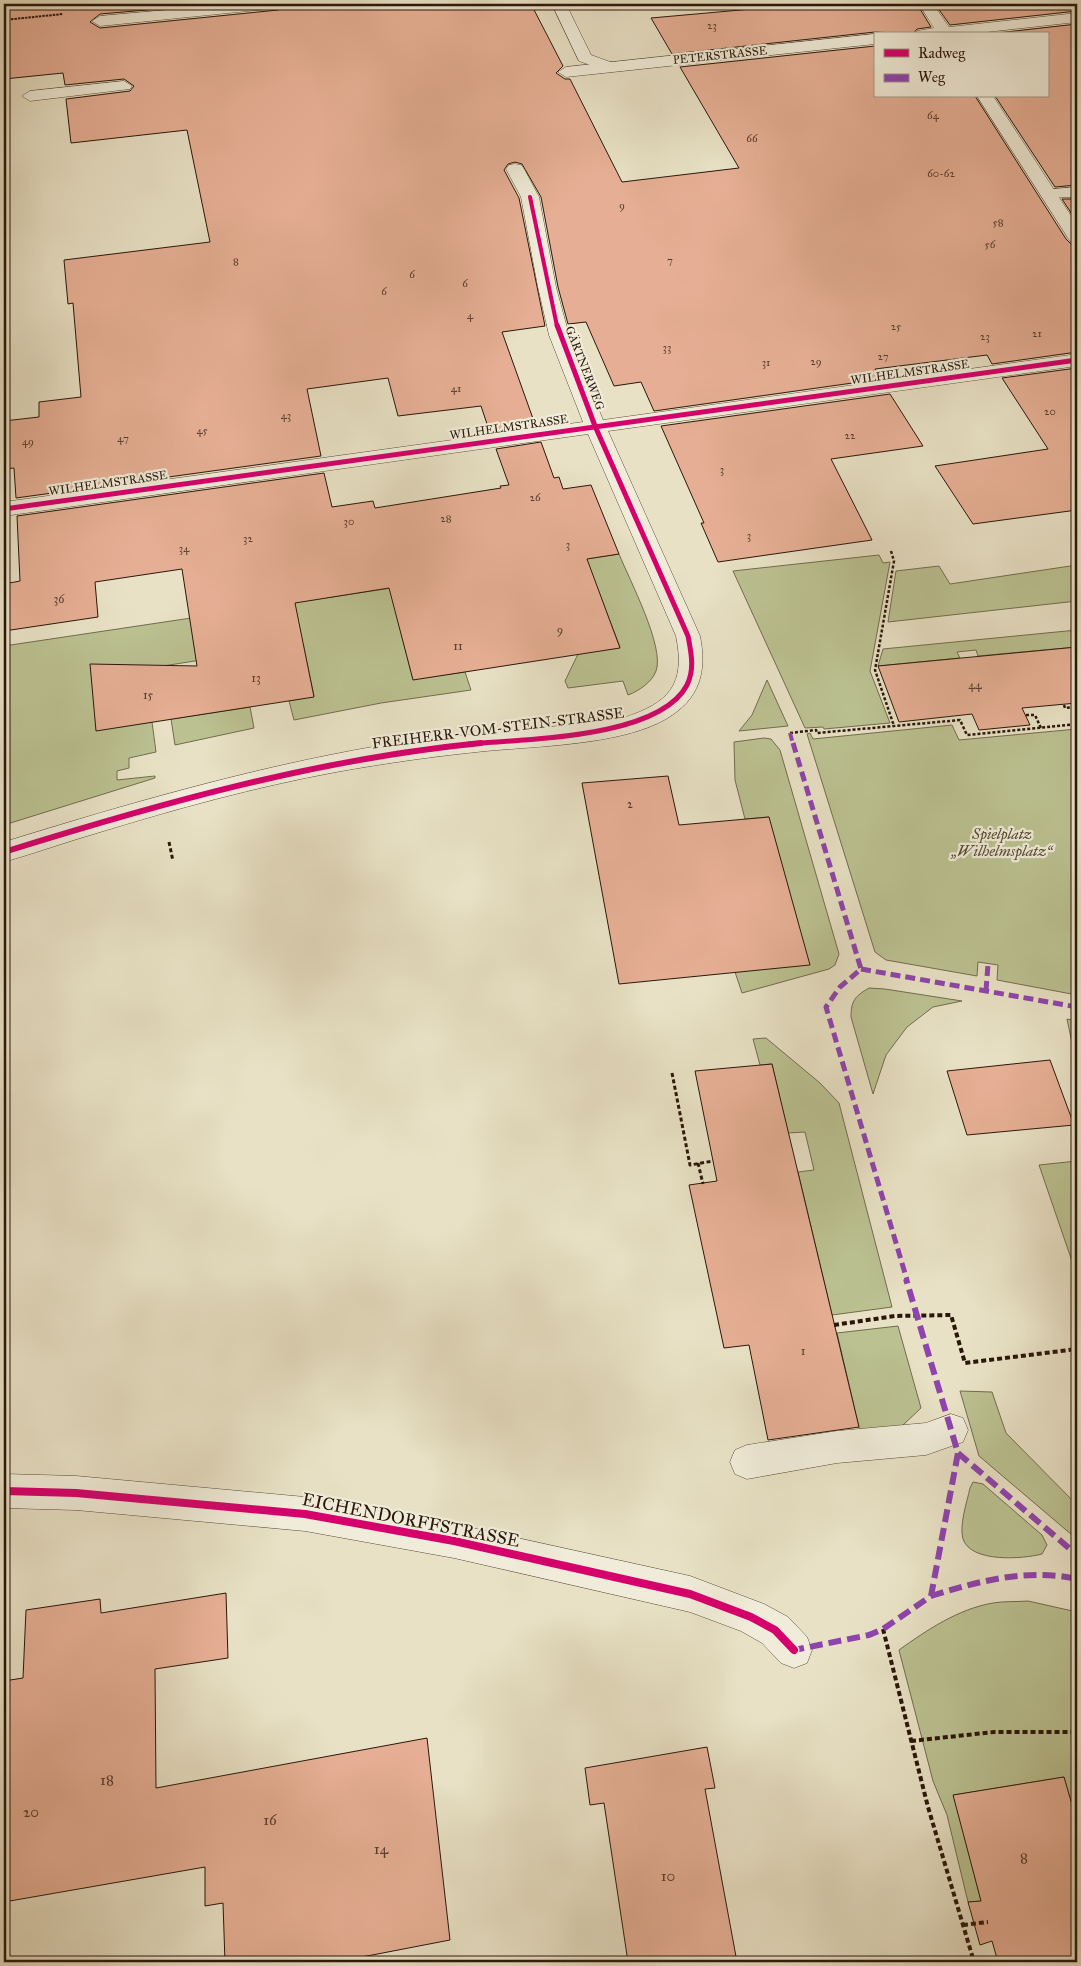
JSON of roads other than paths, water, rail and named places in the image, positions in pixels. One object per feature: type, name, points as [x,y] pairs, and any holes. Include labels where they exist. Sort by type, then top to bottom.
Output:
[{"type":"street","points":[[100,21],[278,4]]},
{"type":"street","points":[[559,4],[585,58],[610,67]]},
{"type":"street","points":[[926,4],[944,32]]},
{"type":"street","points":[[954,32],[1077,18]]},
{"type":"street","name":"PETERSTRASSE","points":[[566,72],[874,39]]},
{"type":"street","points":[[30,96],[124,86]]},
{"type":"street","points":[[987,98],[1077,238]]},
{"type":"street","name":"GÄRTNERWEG","points":[[515,170],[530,197],[554,317],[595,426],[661,573],[692,650]]},
{"type":"street","points":[[1049,194],[1077,192]]},
{"type":"street","name":"WILHELMSTRASSE","points":[[4,509],[1077,360]]},
{"type":"street","name":"FREIHERR-VOM-STEIN-STRASSE","points":[[4,852],[153,807],[378,756],[448,746],[610,728],[636,723],[667,706],[684,690],[693,666],[692,650]]},
{"type":"street","points":[[747,1462],[837,1447],[926,1439],[951,1430]]},
{"type":"street","name":"EICHENDORFFSTRASSE","points":[[4,1491],[76,1493],[295,1513],[454,1541],[690,1594],[751,1617],[775,1630],[794,1650]]},
{"type":"park label","name":"Spielplatz „Wilhelmsplatz“","points":[[1002,842]]}]
